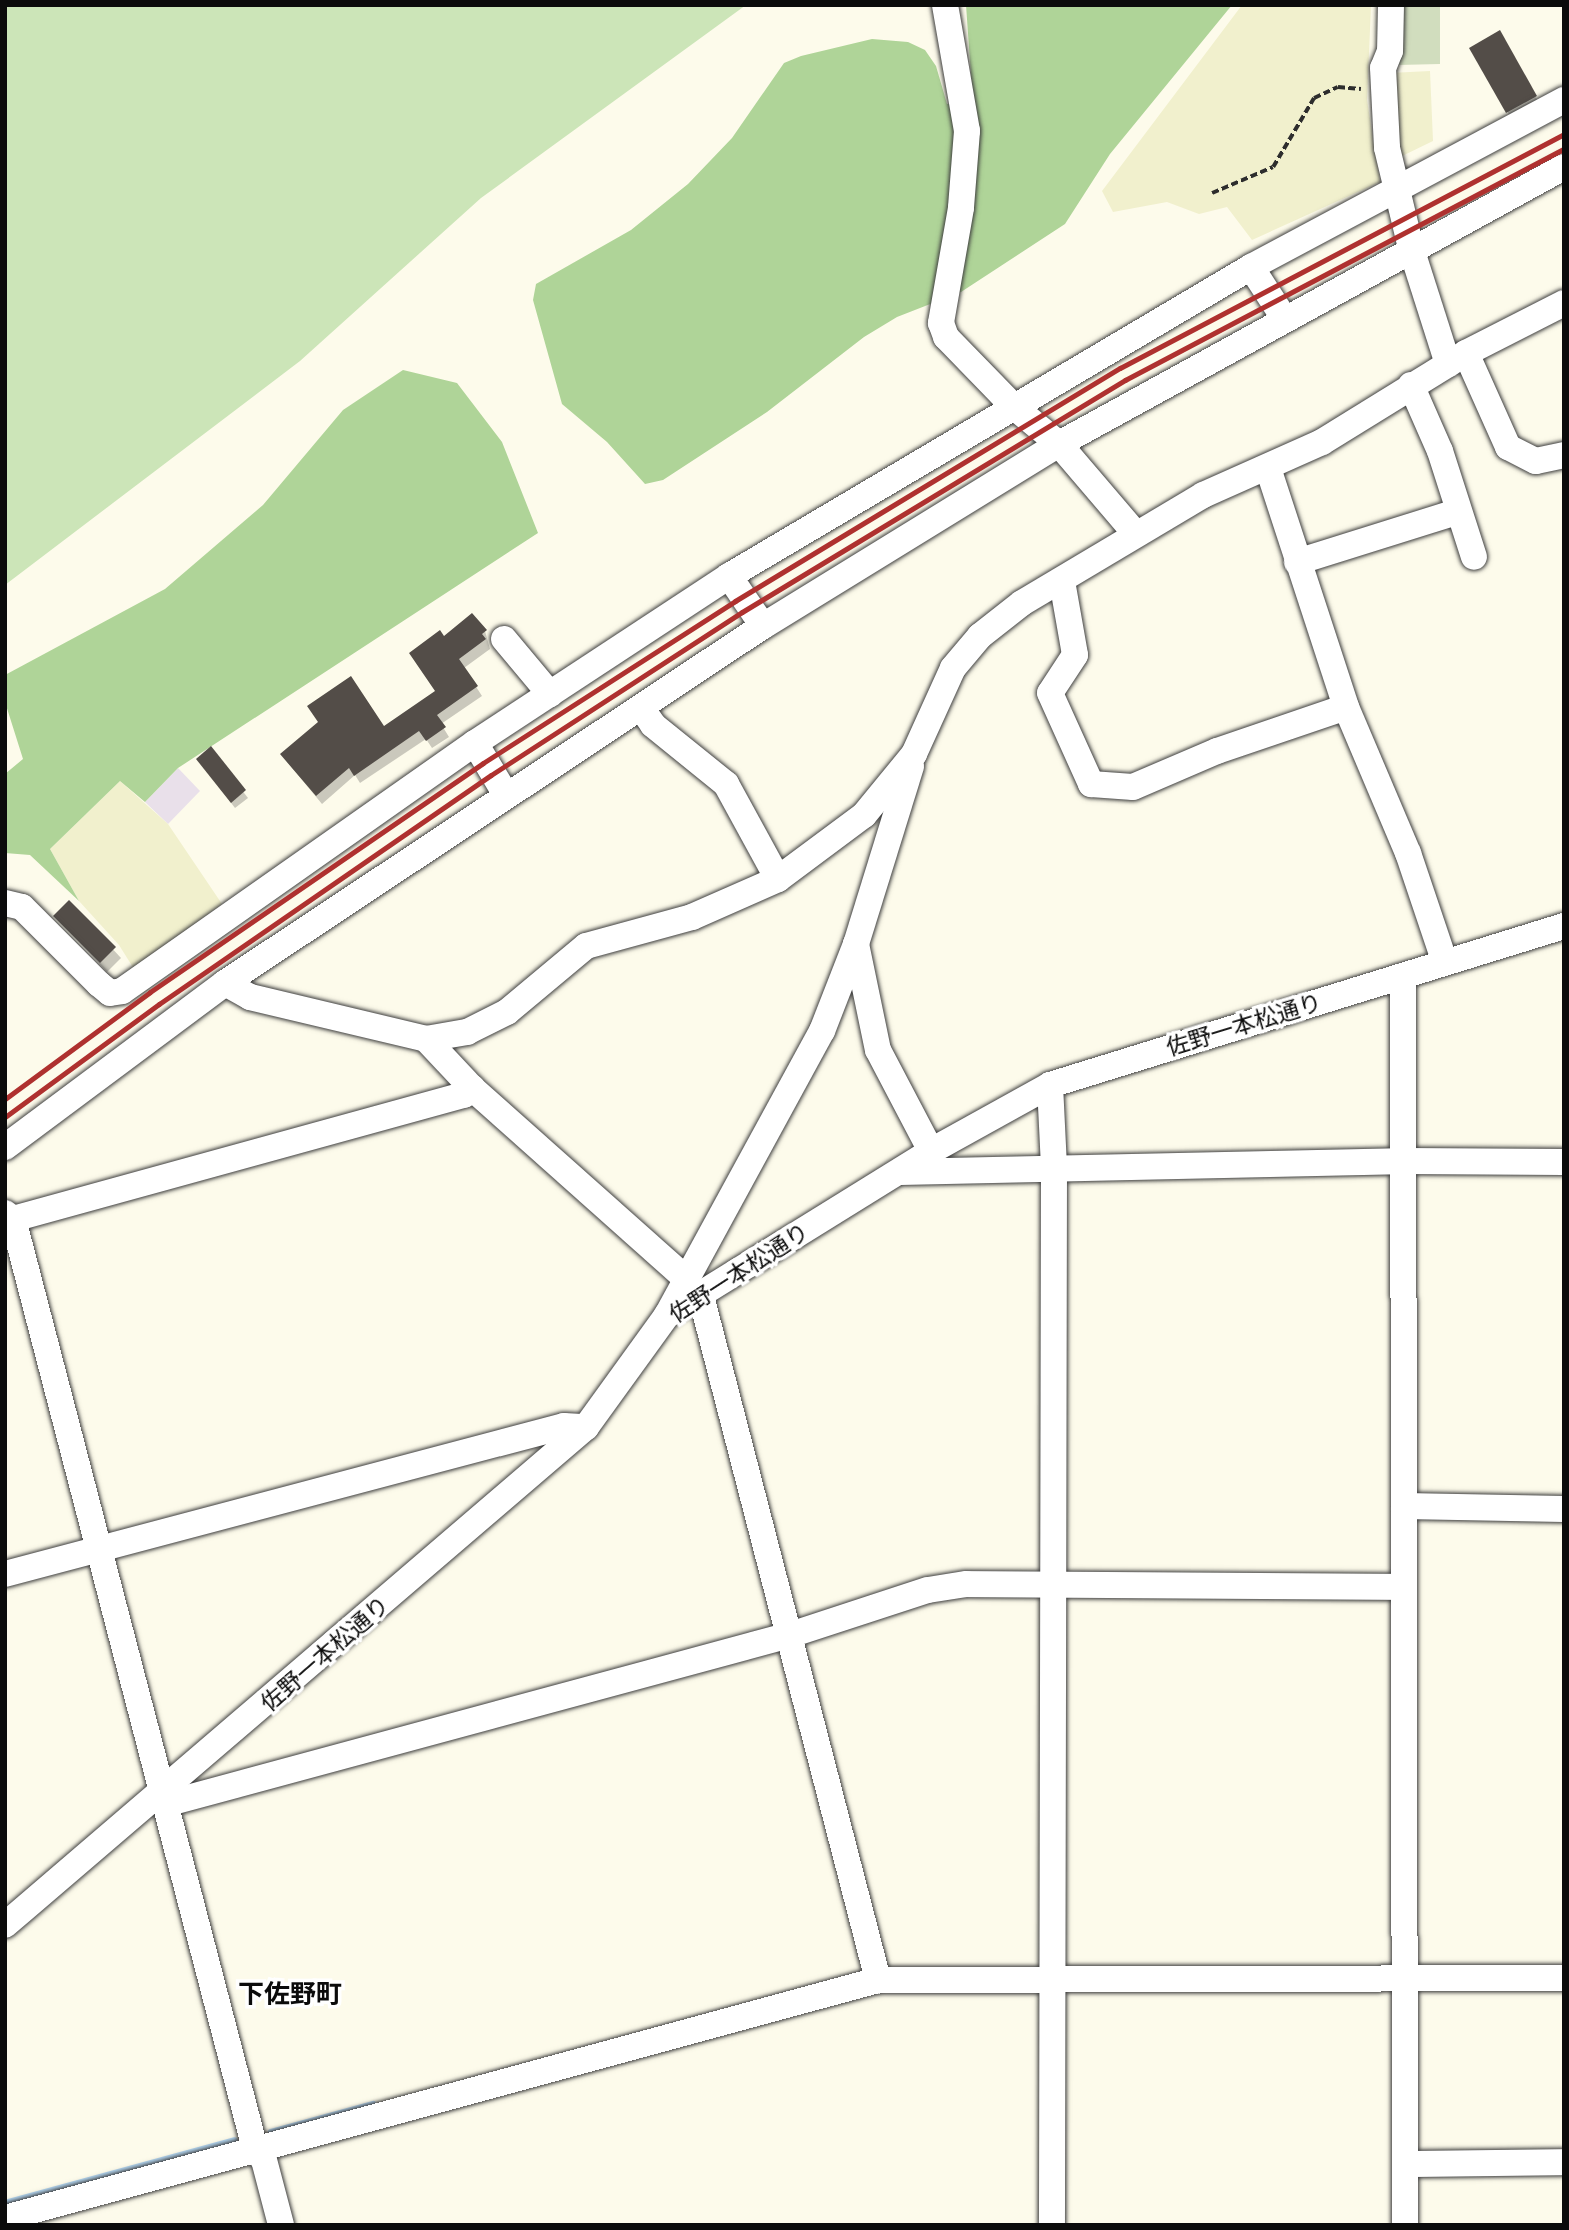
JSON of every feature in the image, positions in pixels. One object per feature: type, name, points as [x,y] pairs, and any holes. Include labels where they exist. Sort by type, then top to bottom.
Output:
[{"type":"street","points":[[945,5],[967,131],[961,208],[941,323],[946,337],[1013,406],[1059,444],[1135,533]]},
{"type":"street","points":[[1391,5],[1384,92],[1387,148],[1411,248],[1457,358],[1508,447],[1536,461],[1564,455]]},
{"type":"street","points":[[5,903],[22,907],[110,993],[122,991],[475,743],[729,576],[1251,267],[1564,100]]},
{"type":"street","points":[[5,1147],[225,984],[763,626],[1059,444],[1411,248],[1564,167]]},
{"type":"street","points":[[1251,267],[1284,318]]},
{"type":"street","points":[[693,1287],[800,1078],[856,944],[914,754],[953,668],[980,636],[1022,603],[1062,581],[1135,533],[1203,495],[1322,442],[1457,358],[1564,303]]},
{"type":"street","points":[[1411,385],[1440,451],[1457,512],[1474,557]]},
{"type":"street","points":[[1268,468],[1346,707],[1408,853],[1444,960]]},
{"type":"street","points":[[1297,562],[1457,512]]},
{"type":"street","points":[[729,576],[763,626]]},
{"type":"street","points":[[1062,581],[1075,655],[1050,693],[1091,784],[1133,787],[1217,751],[1346,707]]},
{"type":"street","points":[[504,639],[550,694]]},
{"type":"street","points":[[642,709],[653,725],[726,784],[778,878]]},
{"type":"street","points":[[475,743],[506,795]]},
{"type":"street","points":[[225,984],[250,997],[426,1039],[486,1024],[586,946],[692,917],[778,878],[846,832],[914,754]]},
{"type":"street","name":"佐野一本松通り","points":[[5,1925],[167,1798],[586,1427],[667,1315],[693,1287],[1050,1085],[1403,976],[1444,960],[1564,926]]},
{"type":"street","points":[[856,944],[878,1050],[931,1151]]},
{"type":"street","points":[[1403,976],[1406,1161],[1401,1587],[1405,2225]]},
{"type":"street","points":[[426,1039],[472,1088],[693,1287],[790,1635],[878,1980]]},
{"type":"street","points":[[1050,1085],[1054,1167],[1050,1585],[1052,2225]]},
{"type":"street","points":[[281,2225],[264,2160],[255,2148],[102,1548],[9,1216],[464,1095],[472,1088]]},
{"type":"street","points":[[898,1172],[1406,1161],[1564,1162]]},
{"type":"street","points":[[5,1574],[564,1426],[586,1427]]},
{"type":"street","points":[[1404,1506],[1564,1509]]},
{"type":"street","points":[[167,1798],[790,1635],[928,1590],[968,1584],[1401,1587]]},
{"type":"street","points":[[5,2218],[878,1980],[1564,1978]]},
{"type":"street","points":[[1406,2164],[1564,2162]]},
{"type":"path","points":[[1212,193],[1273,167],[1314,98],[1338,86],[1384,92]]},
{"type":"shaded area","points":[[178,768],[200,791],[168,824],[145,802]]},
{"type":"green space","points":[[5,5],[746,5],[481,198],[300,361],[5,585]]},
{"type":"green space","points":[[966,5],[1232,5],[1110,154],[1065,224],[961,292],[897,317],[864,337],[767,412],[663,480],[645,484],[607,442],[562,404],[533,300],[536,284],[631,230],[688,184],[732,138],[784,63],[801,56],[872,39],[908,42],[925,50],[936,66],[947,104],[973,104]]},
{"type":"green space","points":[[1242,5],[1371,5],[1367,100],[1380,182],[1252,240],[1227,207],[1199,214],[1167,202],[1113,212],[1102,191]]},
{"type":"green space","points":[[1398,5],[1440,5],[1440,64],[1398,65]]},
{"type":"green space","points":[[1430,71],[1433,141],[1398,158],[1390,73]]},
{"type":"green space","points":[[403,370],[457,383],[502,442],[538,533],[178,768],[145,802],[120,781],[50,849],[79,901],[30,855],[5,853],[5,774],[23,759],[5,702],[5,675],[165,589],[263,505],[343,410]]},
{"type":"green space","points":[[120,781],[168,824],[222,904],[134,969],[119,945],[79,901],[50,849]]},
{"type":"building","points":[[1500,30],[1537,96],[1506,113],[1469,48]]},
{"type":"building","points":[[472,613],[487,630],[482,634],[486,639],[459,659],[478,686],[437,715],[446,727],[426,741],[419,731],[354,776],[349,768],[316,796],[280,754],[318,722],[307,706],[351,676],[384,726],[435,691],[409,653],[440,630],[444,636]]},
{"type":"building","points":[[211,746],[246,790],[231,803],[196,759]]},
{"type":"building","points":[[69,900],[116,947],[100,963],[53,916]]},
{"type":"waterway","points":[[271,2132],[373,2104]]},
{"type":"waterway","points":[[5,2203],[235,2140]]},
{"type":"railway","points":[[5,1099],[150,992],[483,763],[735,601],[1120,368],[1564,134]]},
{"type":"railway","points":[[5,1117],[159,1004],[491,775],[742,612],[1125,380],[1564,149]]},
{"type":"district","name":"下佐野町","points":[[290,1994]]}]
